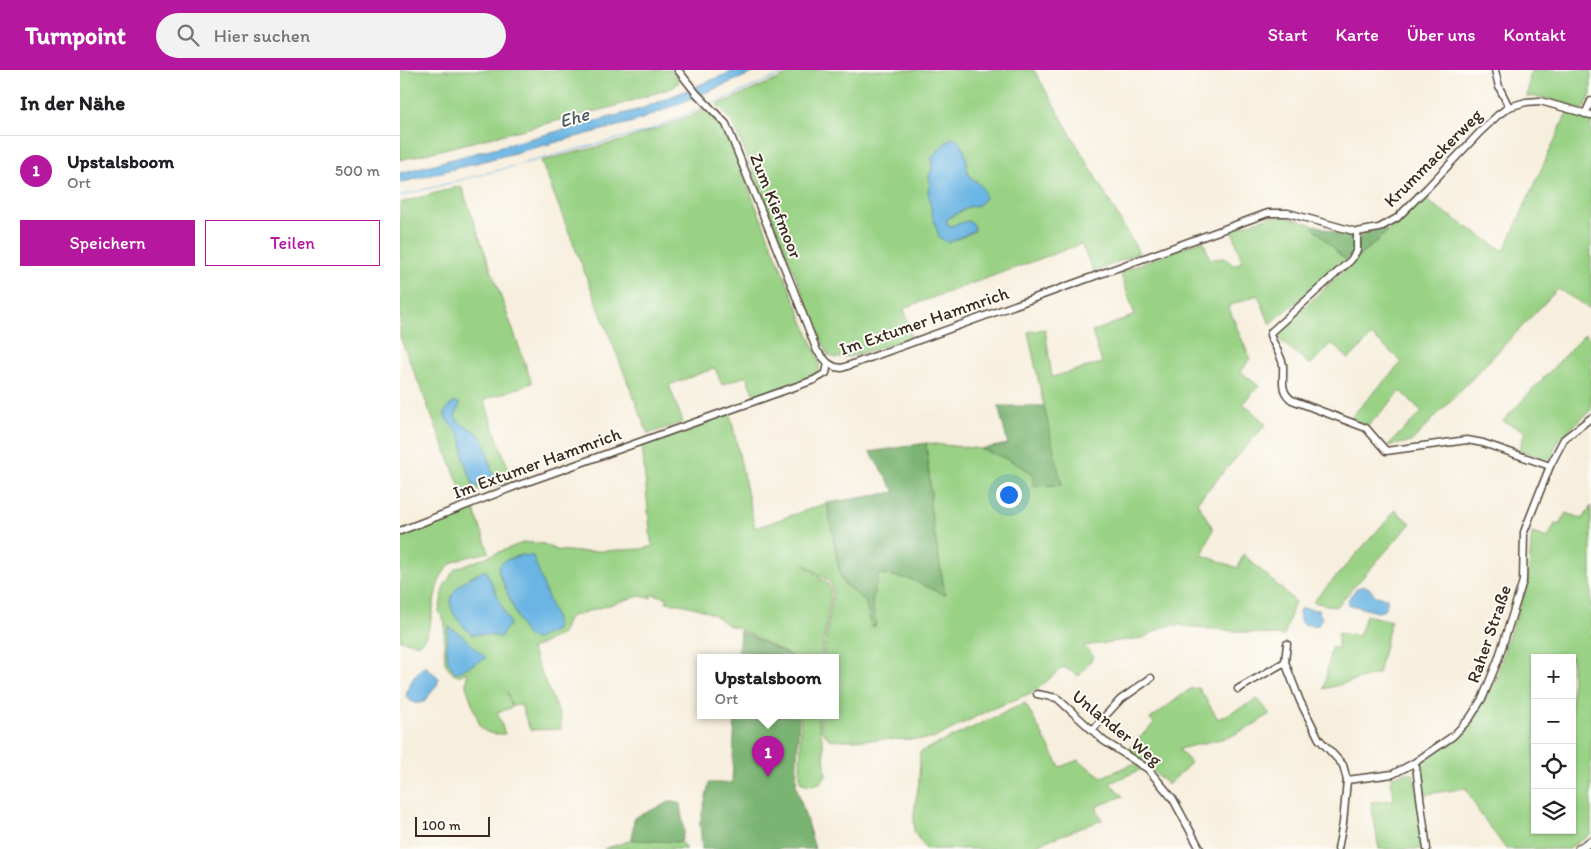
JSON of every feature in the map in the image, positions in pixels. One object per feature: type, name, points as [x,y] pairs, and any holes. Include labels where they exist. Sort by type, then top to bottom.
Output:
[{"type":"main road","points":[[1579,849],[1591,842]]},
{"type":"street","points":[[1495,70],[1499,87],[1509,107],[1526,102],[1540,101],[1588,114],[1591,101]]},
{"type":"street","name":"Zum Kiefmoor","points":[[679,71],[696,93],[726,124],[817,352],[828,363]]},
{"type":"street","name":"Krummackerweg","points":[[1357,232],[1385,226],[1396,218],[1480,132],[1509,107]]},
{"type":"street","name":"Im Extumer Hammrich","points":[[400,531],[516,486],[814,380],[826,372],[828,363],[842,368],[861,362],[1268,213],[1288,213],[1357,232]]},
{"type":"street","points":[[1357,232],[1357,250],[1351,260],[1271,332],[1270,335],[1283,364],[1283,389],[1286,396],[1366,428],[1386,451],[1467,440],[1483,443],[1550,466]]},
{"type":"street","name":"Raher Straße","points":[[1347,780],[1393,774],[1414,764],[1454,736],[1470,718],[1483,697],[1498,660],[1523,581],[1524,532],[1550,466],[1564,439],[1591,418]]},
{"type":"street","points":[[1287,644],[1285,662],[1300,701],[1319,739],[1343,765],[1347,780],[1343,823],[1338,849]]},
{"type":"street","points":[[1238,689],[1285,662]]},
{"type":"street","points":[[1092,730],[1120,700],[1151,678]]},
{"type":"street","name":"Unlander Weg","points":[[1037,694],[1057,698],[1104,741],[1148,769],[1173,799],[1200,849]]},
{"type":"street","points":[[1414,764],[1416,767],[1427,849]]},
{"type":"green space","points":[[400,70],[673,70],[679,82],[674,87],[609,108],[400,160]]},
{"type":"green space","points":[[799,70],[1034,70],[1139,253],[1094,272],[1081,244],[904,308],[912,339],[852,356],[835,358],[828,355],[734,125],[717,105]],"holes":[[[952,138],[971,178],[977,181],[979,205],[968,207],[947,219],[947,225],[951,226],[968,221],[975,231],[948,243],[928,191],[934,157],[943,145]]]},
{"type":"green space","points":[[1531,70],[1591,70],[1591,95],[1583,110],[1548,99],[1527,97]]},
{"type":"green space","points":[[706,111],[723,126],[819,360],[819,372],[813,377],[755,398],[746,376],[722,385],[715,368],[669,385],[683,422],[648,434],[541,161],[621,141]]},
{"type":"green space","points":[[1567,113],[1591,118],[1591,309],[1558,289],[1411,442],[1387,446],[1422,412],[1401,391],[1368,426],[1350,418],[1402,362],[1372,336],[1349,359],[1331,343],[1310,365],[1276,335],[1281,328],[1402,218],[1421,197],[1504,251]]},
{"type":"green space","points":[[461,186],[532,383],[484,400],[513,482],[463,494],[400,337],[400,203]]},
{"type":"green space","points":[[1273,216],[1288,217],[1311,224],[1346,261],[1270,324],[1258,295],[1228,306],[1250,359],[1241,372],[1259,386],[1243,403],[1266,424],[1197,502],[1213,529],[1202,555],[1238,568],[1243,554],[1295,601],[1284,636],[1174,625],[1163,627],[1143,638],[1083,646],[1094,656],[1079,676],[1063,667],[1034,692],[989,710],[933,739],[829,739],[822,731],[820,719],[839,719],[839,654],[824,654],[833,592],[830,582],[804,564],[828,584],[831,592],[822,654],[787,654],[736,627],[726,624],[707,612],[689,606],[666,602],[668,598],[651,594],[651,598],[639,596],[569,617],[562,634],[531,649],[560,716],[561,729],[530,730],[521,705],[512,706],[507,692],[512,708],[497,712],[505,734],[494,734],[482,729],[480,726],[466,686],[467,672],[458,676],[453,674],[445,663],[445,622],[439,612],[444,586],[455,569],[525,542],[544,544],[556,550],[580,552],[641,549],[653,546],[642,445],[730,413],[755,528],[827,503],[840,575],[845,585],[865,600],[871,626],[875,626],[872,600],[879,574],[910,578],[945,594],[930,506],[931,494],[926,443],[981,449],[1007,459],[1061,485],[1028,332],[1045,329],[1052,377],[1102,363],[1092,332],[1135,315],[1120,272],[1203,240],[1210,259],[1225,258],[1233,265],[1242,262],[1232,229]]},
{"type":"green space","points":[[1316,225],[1339,234],[1351,235],[1355,245],[1346,261],[1312,226]]},
{"type":"green space","points":[[1383,228],[1387,232],[1354,260],[1360,235]]},
{"type":"green space","points":[[1585,334],[1591,340],[1591,410],[1559,439],[1550,460],[1519,450],[1525,431],[1503,421]]},
{"type":"green space","points":[[998,406],[1044,406],[1062,485],[1034,486],[1031,472],[1007,459],[981,449],[1008,444]]},
{"type":"green space","points":[[926,443],[931,494],[930,506],[945,595],[910,579],[879,574],[872,600],[876,626],[871,626],[865,601],[845,585],[840,575],[827,503],[895,492],[870,452]]},
{"type":"green space","points":[[1591,506],[1591,834],[1568,849],[1506,849],[1479,812],[1466,788],[1422,795],[1419,767],[1422,762],[1452,742],[1469,726],[1496,680],[1506,643],[1527,588],[1532,533],[1548,538],[1555,524],[1560,525],[1566,513],[1583,519]]},
{"type":"green space","points":[[473,507],[489,552],[452,563],[440,580],[431,621],[424,638],[419,644],[400,640],[400,535]]},
{"type":"green space","points":[[1396,510],[1411,523],[1336,607],[1313,602]]},
{"type":"green space","points":[[1366,615],[1391,621],[1378,674],[1324,689],[1331,648],[1338,648],[1338,633],[1359,636]]},
{"type":"green space","points":[[740,631],[787,654],[738,654]]},
{"type":"green space","points":[[1199,688],[1218,719],[1258,699],[1270,714],[1252,726],[1229,737],[1179,749],[1191,763],[1168,785],[1150,768],[1126,751],[1154,723],[1150,719],[1190,689]]},
{"type":"green space","points":[[1025,703],[1060,767],[1078,760],[1102,777],[1133,764],[1142,769],[1110,783],[1123,796],[1096,807],[1102,820],[1038,844],[1040,849],[926,849],[914,832],[920,752]]},
{"type":"green space","points":[[735,719],[799,719],[796,785],[815,849],[702,849],[700,823],[709,783],[732,783]]},
{"type":"green space","points":[[801,719],[818,719],[823,743],[826,776],[821,782],[814,785],[800,782]]},
{"type":"green space","points":[[1404,773],[1414,775],[1424,849],[1379,849],[1371,802],[1394,800],[1391,777]]},
{"type":"green space","points":[[672,801],[680,804],[684,831],[681,842],[632,840],[634,818]]},
{"type":"green space","points":[[632,840],[681,842],[686,849],[604,849]]},
{"type":"water","points":[[736,70],[760,70],[637,121],[400,183],[400,173],[641,109]]},
{"type":"water","points":[[952,138],[957,139],[963,147],[968,173],[980,185],[985,198],[979,205],[968,207],[947,219],[947,225],[951,226],[968,221],[973,223],[975,230],[948,243],[939,237],[928,191],[930,184],[929,175],[932,170],[932,157]]},
{"type":"water","points":[[455,402],[460,404],[455,417],[463,425],[480,435],[496,479],[479,487],[473,485],[464,459],[460,435],[445,416],[446,409]]},
{"type":"water","points":[[521,555],[533,556],[556,620],[556,630],[537,639],[528,637],[520,624],[498,570],[504,561]]},
{"type":"water","points":[[486,570],[510,624],[500,637],[472,635],[457,618],[451,607],[453,593],[457,588],[468,579]]},
{"type":"water","points":[[1363,586],[1368,587],[1376,596],[1387,598],[1387,604],[1383,611],[1377,612],[1347,604],[1353,593]]},
{"type":"water","points":[[1303,608],[1318,610],[1322,618],[1318,626],[1302,624],[1299,610]]},
{"type":"water","points":[[449,627],[460,634],[486,658],[456,673],[447,655]]},
{"type":"water","points":[[425,666],[439,678],[437,685],[424,702],[414,703],[406,696],[407,692],[415,676]]},
{"type":"waterway","points":[[710,105],[792,70]]},
{"type":"waterway","points":[[400,196],[647,131],[706,106]]},
{"type":"place","name":"Upstalsboom","points":[[768,777]]},
{"type":"water label","name":"Ehe","points":[[574,117]]}]
